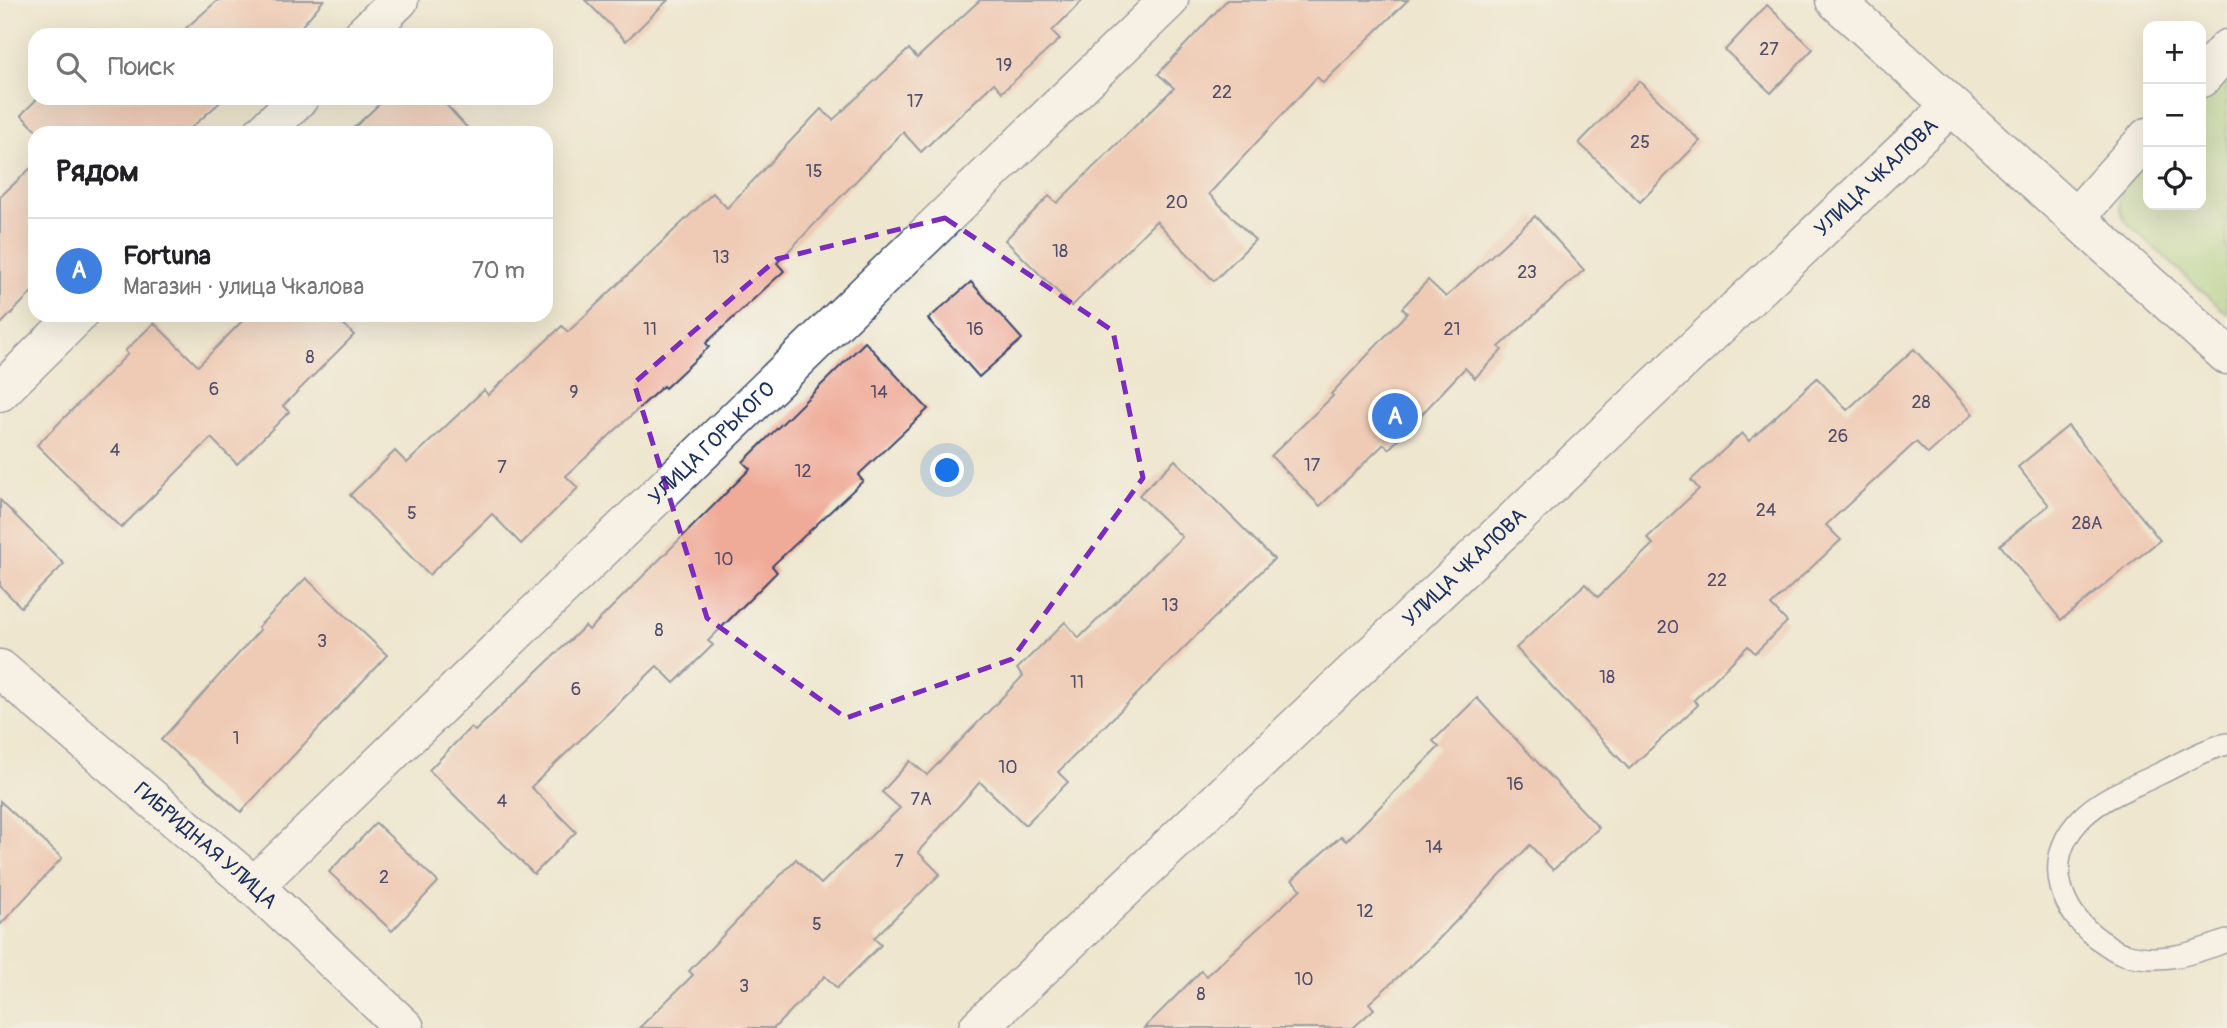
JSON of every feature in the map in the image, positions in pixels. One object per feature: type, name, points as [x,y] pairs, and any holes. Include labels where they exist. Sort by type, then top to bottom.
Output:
[{"type":"street","points":[[370,28],[398,0]]},
{"type":"street","name":"УЛИЦА ГОРЬКОГО","points":[[254,886],[1169,0]]},
{"type":"street","points":[[1835,0],[1950,107],[2227,355]]},
{"type":"street","points":[[2206,72],[2227,49]]},
{"type":"street","points":[[270,126],[292,105]]},
{"type":"street","name":"УЛИЦА ЧКАЛОВА","points":[[978,1028],[1950,107]]},
{"type":"street","points":[[2075,218],[2143,142]]},
{"type":"street","points":[[0,392],[71,322]]},
{"type":"street","name":"ГИБРИДНАЯ УЛИЦА","points":[[0,669],[254,886],[405,1028]]},
{"type":"lane","points":[[2227,744],[2100,802],[2076,824],[2063,848],[2056,874],[2063,900],[2091,933],[2120,954],[2151,959],[2179,958],[2227,941]]},
{"type":"highlighted area","points":[[945,218],[1113,331],[1143,478],[1012,659],[846,718],[707,618],[634,383],[777,259]]},
{"type":"green space","points":[[2227,67],[2227,314],[2126,222],[2120,203],[2125,185],[2143,159],[2143,210],[2206,210],[2206,90]]},
{"type":"building","points":[[218,0],[324,0],[300,28],[186,28]]},
{"type":"building","points":[[585,0],[668,0],[626,41]]},
{"type":"building","points":[[980,0],[1083,0],[1052,31],[1060,39],[1002,92],[994,83],[921,152],[903,132],[777,263],[784,271],[706,343],[709,347],[566,476],[578,488],[521,544],[492,514],[429,575],[350,495],[395,451],[407,463],[484,390],[488,395],[562,326],[568,332],[713,193],[727,208],[821,109],[833,120],[909,49],[917,58]]},
{"type":"building","points":[[1227,0],[1408,0],[1323,83],[1317,77],[1209,194],[1255,240],[1214,281],[1156,221],[1072,306],[1005,240],[1049,196],[1057,203],[1174,88],[1158,74]]},
{"type":"building","points":[[1767,5],[1813,49],[1771,93],[1725,50]]},
{"type":"building","points":[[1639,81],[1700,141],[1640,202],[1579,143]]},
{"type":"building","points":[[31,105],[217,105],[193,126],[32,126],[21,115]]},
{"type":"building","points":[[378,105],[446,105],[466,126],[356,126]]},
{"type":"building","points":[[28,171],[28,296],[0,325],[0,197]]},
{"type":"building","points":[[1535,216],[1584,270],[1499,347],[1502,350],[1475,378],[1465,368],[1389,449],[1384,444],[1320,506],[1271,456],[1333,396],[1331,394],[1407,313],[1402,308],[1428,280],[1446,297]]},
{"type":"building","points":[[971,282],[1022,339],[979,377],[928,319]]},
{"type":"building","points":[[241,322],[342,322],[354,335],[283,406],[289,412],[237,464],[211,438],[121,528],[37,445],[128,354],[125,351],[154,323],[198,366]]},
{"type":"building","points":[[865,342],[928,409],[858,475],[863,481],[772,566],[777,572],[708,641],[713,645],[674,683],[657,666],[531,787],[576,832],[534,874],[429,770],[471,727],[475,731],[585,626],[589,630],[750,469],[743,462]]},
{"type":"building","points":[[1914,349],[1973,414],[1928,454],[1916,442],[1826,525],[1841,540],[1771,605],[1787,622],[1755,653],[1748,646],[1694,700],[1698,705],[1629,769],[1516,648],[1585,584],[1598,597],[1653,544],[1647,538],[1699,489],[1691,480],[1742,433],[1749,441],[1817,378],[1847,410]]},
{"type":"building","points":[[2068,426],[2160,540],[2061,620],[2000,545],[2049,505],[2018,467]]},
{"type":"building","points":[[1175,460],[1274,559],[1058,772],[1068,782],[1025,825],[980,782],[918,852],[940,874],[874,938],[881,945],[837,988],[825,976],[774,1028],[639,1028],[693,975],[689,971],[796,859],[821,884],[900,808],[882,792],[910,761],[927,775],[1023,676],[1017,669],[1065,622],[1079,638],[1182,537],[1139,495]]},
{"type":"building","points":[[0,500],[64,564],[21,607],[0,586]]},
{"type":"building","points":[[306,578],[387,655],[241,812],[161,740],[260,630],[258,627]]},
{"type":"building","points":[[1477,698],[1599,828],[1553,870],[1530,845],[1428,950],[1369,1003],[1374,1009],[1353,1028],[1144,1028],[1201,971],[1206,976],[1301,889],[1292,880],[1341,836],[1346,841],[1439,747],[1433,741]]},
{"type":"building","points":[[0,801],[62,858],[0,925]]},
{"type":"building","points":[[376,823],[438,882],[392,931],[329,872]]},
{"type":"place","name":"Fortuna","points":[[1395,416]]}]
